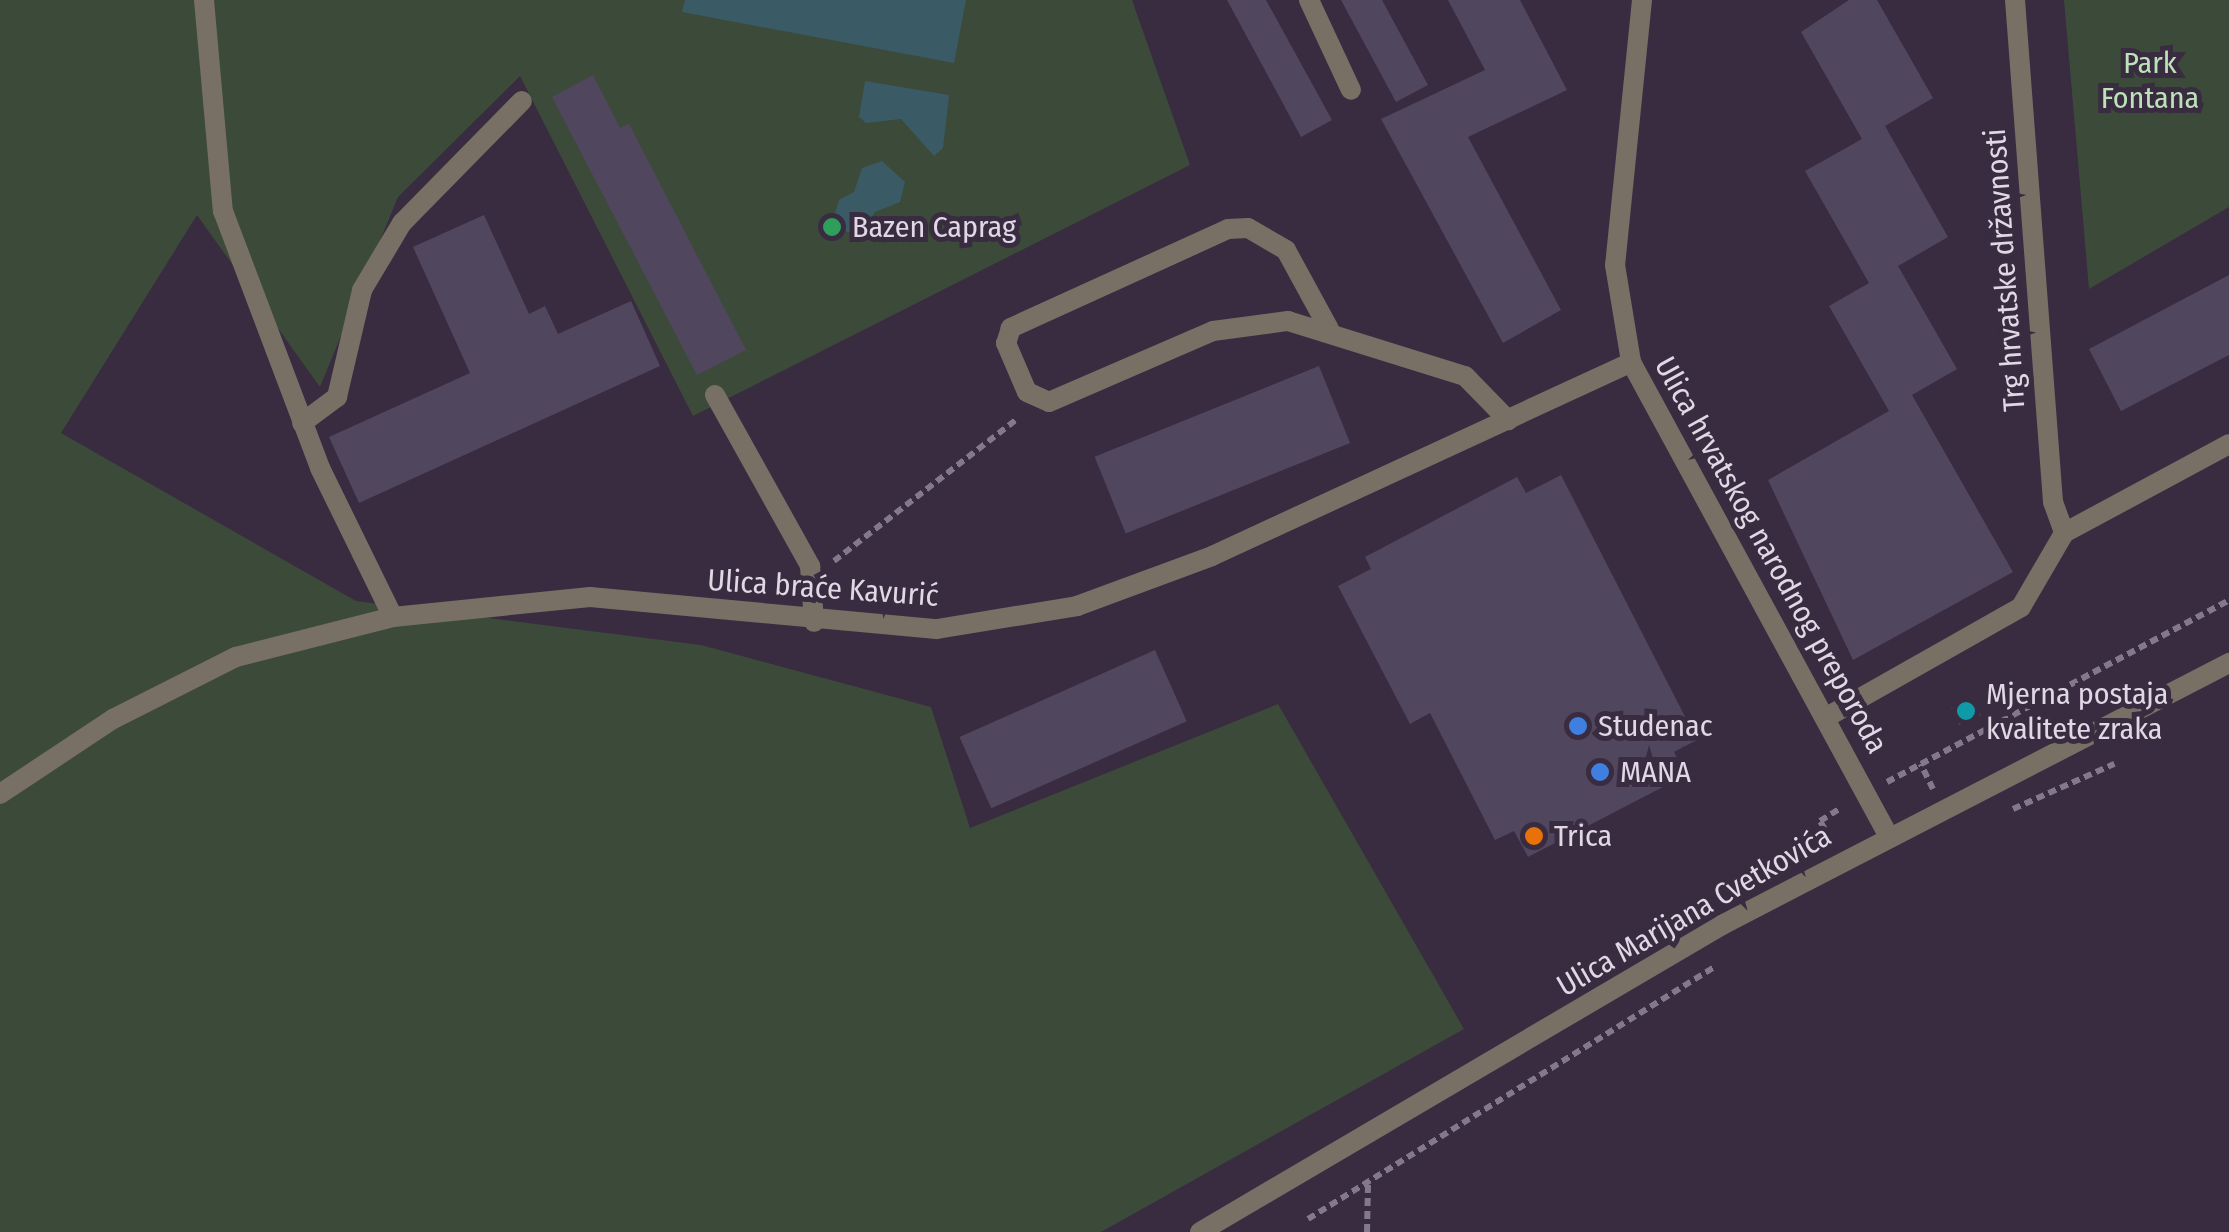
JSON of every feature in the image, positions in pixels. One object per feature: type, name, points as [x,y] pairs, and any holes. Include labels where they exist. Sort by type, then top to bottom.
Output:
[{"type":"street","points":[[204,0],[223,211],[302,423],[393,617]]},
{"type":"street","points":[[1309,0],[1351,90]]},
{"type":"street","name":"Ulica hrvatskog narodnog preporoda","points":[[1642,0],[1615,265],[1631,362],[1888,835]]},
{"type":"street","name":"Trg hrvatske državnosti","points":[[2015,0],[2053,502],[2064,533]]},
{"type":"street","points":[[302,423],[337,398],[362,290],[402,223],[522,101]]},
{"type":"street","points":[[1329,329],[1286,250],[1248,228],[1228,229],[1011,328],[1006,343],[1034,398],[1054,402],[1231,325],[1268,320],[1329,329],[1465,376],[1508,420]]},
{"type":"street","name":"Ulica braće Kavurić","points":[[0,794],[113,719],[236,658],[393,617],[590,598],[814,622],[937,628],[1078,606],[1163,578],[1631,362]]},
{"type":"street","points":[[715,395],[811,573],[814,622]]},
{"type":"street","points":[[1825,718],[2021,606],[2064,533],[2229,444]]},
{"type":"street","name":"Ulica Marijana Cvetkovića","points":[[1200,1232],[1888,835],[2229,663]]},
{"type":"path","points":[[811,573],[864,545],[1034,398]]},
{"type":"path","points":[[1942,807],[1921,764],[2229,600]]},
{"type":"path","points":[[1367,1232],[1368,1182]]},
{"type":"green space","points":[[0,0],[1132,0],[1190,165],[693,416],[520,76],[398,197],[320,387],[197,215],[61,433],[356,601],[701,645],[931,707],[970,828],[1278,704],[1464,1029],[1101,1232],[0,1232]]},
{"type":"green space","name":"Park Fontana","points":[[2064,0],[2229,0],[2229,207],[2089,289]]},
{"type":"water","points":[[685,0],[966,0],[954,63],[682,12]]},
{"type":"water","points":[[865,81],[949,95],[943,148],[934,156],[901,119],[866,123],[859,117]]},
{"type":"water","points":[[882,161],[905,182],[900,202],[875,212],[860,234],[843,231],[834,216],[839,200],[854,192],[862,168]]},
{"type":"building","points":[[1227,0],[1266,0],[1332,120],[1301,137]]},
{"type":"building","points":[[1341,0],[1382,0],[1428,85],[1396,102]]},
{"type":"building","points":[[1448,0],[1520,0],[1567,90],[1468,137],[1561,310],[1503,343],[1381,119],[1485,70]]},
{"type":"building","points":[[1849,0],[1877,0],[1933,98],[1885,126],[1948,237],[1898,266],[1957,369],[1912,395],[2013,572],[1853,660],[1768,480],[1889,411],[1829,306],[1869,283],[1805,171],[1862,139],[1801,32]]},
{"type":"building","points":[[593,75],[620,128],[629,124],[746,350],[697,375],[552,97]]},
{"type":"building","points":[[484,215],[529,314],[545,306],[558,334],[631,301],[660,366],[359,503],[329,437],[470,373],[413,247]]},
{"type":"building","points":[[2229,275],[2229,355],[2121,411],[2089,349]]},
{"type":"building","points":[[1319,366],[1350,443],[1126,534],[1095,457]]},
{"type":"building","points":[[1561,475],[1697,740],[1674,752],[1686,775],[1528,857],[1514,831],[1495,840],[1430,713],[1410,724],[1338,586],[1371,569],[1365,557],[1517,477],[1526,493]]},
{"type":"building","points":[[1155,650],[1187,721],[991,808],[960,737]]},
{"type":"building","name":"Mjerna postaja kvalitete zraka","points":[[1973,698],[1981,715],[1959,725],[1951,708]]},
{"type":"place","name":"Bazen Caprag","points":[[832,227]]},
{"type":"place","name":"Mjerna postaja kvalitete zraka","points":[[1966,711]]},
{"type":"place","name":"Studenac","points":[[1578,726]]},
{"type":"place","name":"MANA","points":[[1600,772]]},
{"type":"place","name":"Trica","points":[[1534,836]]}]
